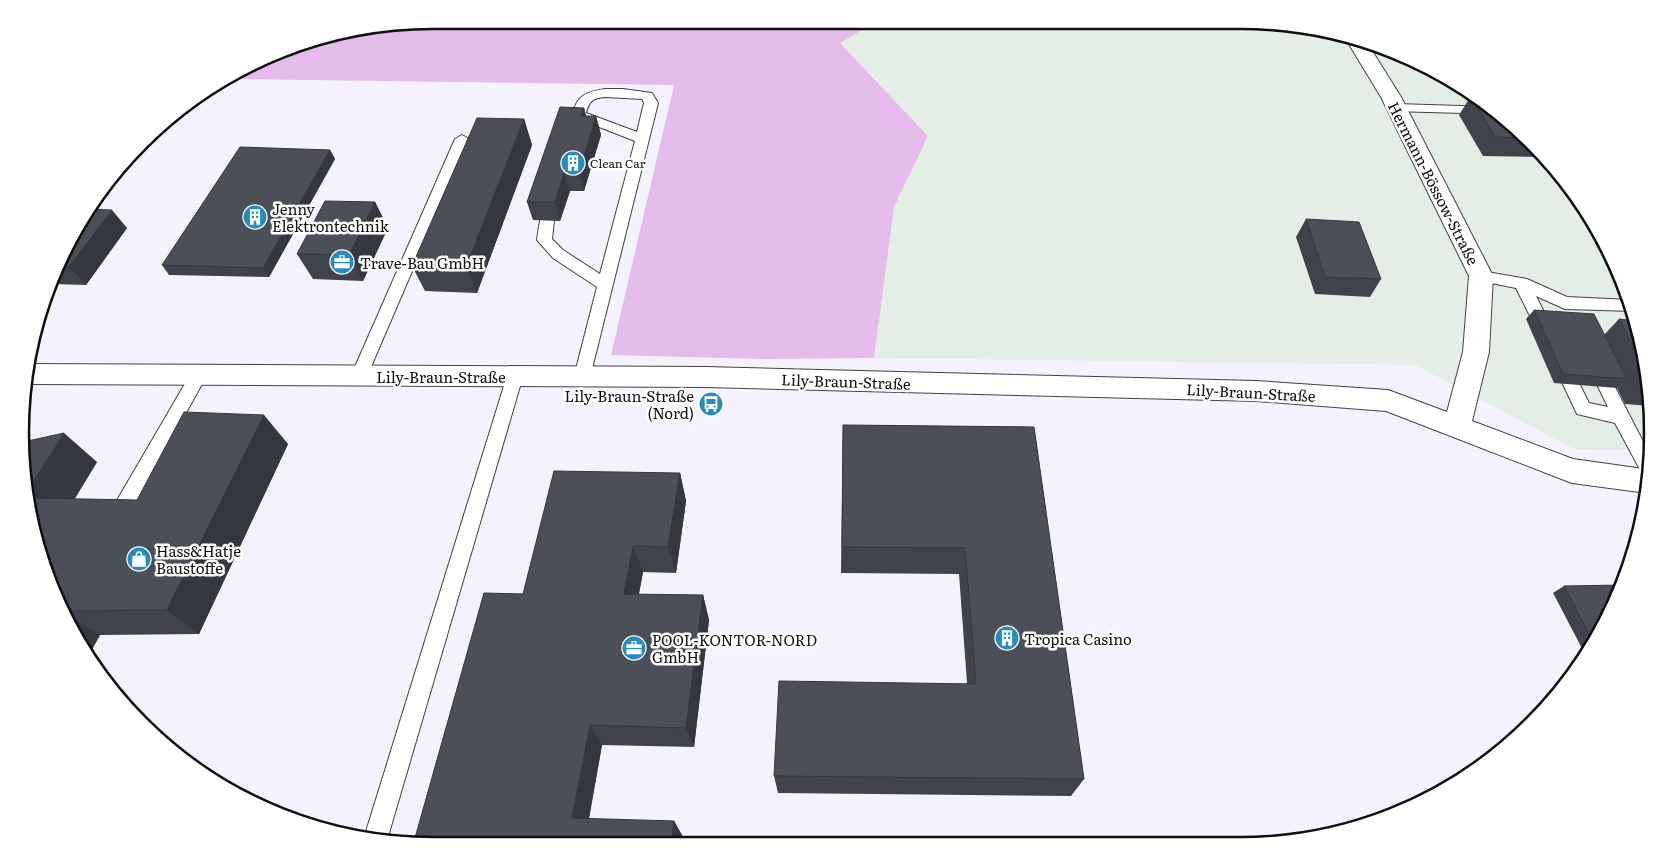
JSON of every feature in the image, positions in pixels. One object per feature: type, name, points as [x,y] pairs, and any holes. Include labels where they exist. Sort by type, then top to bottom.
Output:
[{"type":"street","name":"Hermann-Bössow-Straße","points":[[1360,47],[1396,108],[1480,276],[1476,352],[1457,427]]},
{"type":"street","name":"Lily-Braun-Straße","points":[[33,374],[582,376],[1256,391],[1388,401],[1572,471],[1641,480]]},
{"type":"lane","points":[[571,145],[583,101],[590,96],[600,93],[634,94],[646,96],[651,103],[582,376]]},
{"type":"lane","points":[[1396,108],[1484,111]]},
{"type":"lane","points":[[578,121],[642,140]]},
{"type":"lane","points":[[359,376],[462,139]]},
{"type":"lane","points":[[559,183],[547,220],[544,240],[558,254],[605,285]]},
{"type":"lane","points":[[1480,276],[1522,283],[1565,303],[1624,306]]},
{"type":"lane","points":[[1522,283],[1583,409],[1621,417]]},
{"type":"lane","points":[[1565,303],[1573,320]]},
{"type":"lane","points":[[1591,355],[1643,459]]},
{"type":"lane","points":[[108,535],[199,374]]},
{"type":"lane","points":[[376,833],[516,376]]},
{"type":"shaded area","points":[[433,29],[864,29],[840,43],[928,136],[894,207],[874,358],[765,359],[611,355],[674,85],[238,79],[254,70],[303,50],[380,32]]},
{"type":"shaded area","points":[[863,29],[1266,30],[1293,32],[1345,43],[1370,50],[1419,70],[1465,97],[1507,129],[1544,166],[1576,208],[1590,231],[1603,254],[1613,278],[1630,328],[1641,380],[1643,450],[1576,450],[1415,365],[874,358],[894,207],[928,136],[840,42]]},
{"type":"building","points":[[1476,105],[1516,138],[1495,137]]},
{"type":"building","points":[[560,107],[584,108],[581,116],[596,116],[579,173],[564,173],[555,202],[527,202]]},
{"type":"building","points":[[477,118],[524,119],[466,267],[412,266]]},
{"type":"building","name":"Jenny Elektrontechnik","points":[[240,147],[330,150],[263,268],[162,265]]},
{"type":"building","points":[[325,201],[375,202],[349,255],[297,254]]},
{"type":"building","points":[[96,209],[112,210],[69,267],[65,267],[70,254]]},
{"type":"building","points":[[1306,219],[1359,222],[1381,279],[1325,277]]},
{"type":"building","points":[[1534,310],[1594,314],[1627,379],[1563,374]]},
{"type":"building","points":[[1619,319],[1628,320],[1635,348]]},
{"type":"building","points":[[184,412],[264,415],[167,610],[70,611],[50,563],[34,498],[137,500]]},
{"type":"building","name":"Tropica Casino","points":[[843,425],[1034,427],[1084,779],[774,776],[779,681],[976,684],[965,548],[842,547]]},
{"type":"building","points":[[64,433],[32,484],[30,459],[29,441]]},
{"type":"building","points":[[554,471],[680,473],[668,547],[633,546],[624,594],[703,595],[686,728],[590,725],[572,818],[674,821],[672,837],[415,836],[484,593],[523,594]]},
{"type":"building","points":[[1614,585],[1603,612],[1590,636],[1564,586]]},
{"type":"place","name":"Clean Car","points":[[573,163]]},
{"type":"place","name":"Jenny Elektrontechnik","points":[[255,217]]},
{"type":"place","name":"Trave-Bau GmbH","points":[[342,262]]},
{"type":"place","name":"Lily-Braun-Straße (Nord)","points":[[711,404]]},
{"type":"place","name":"Hass&Hatje Baustoffe","points":[[139,559]]},
{"type":"place","name":"Tropica Casino","points":[[1007,638]]},
{"type":"place","name":"POOL-KONTOR-NORD GmbH","points":[[634,648]]}]
